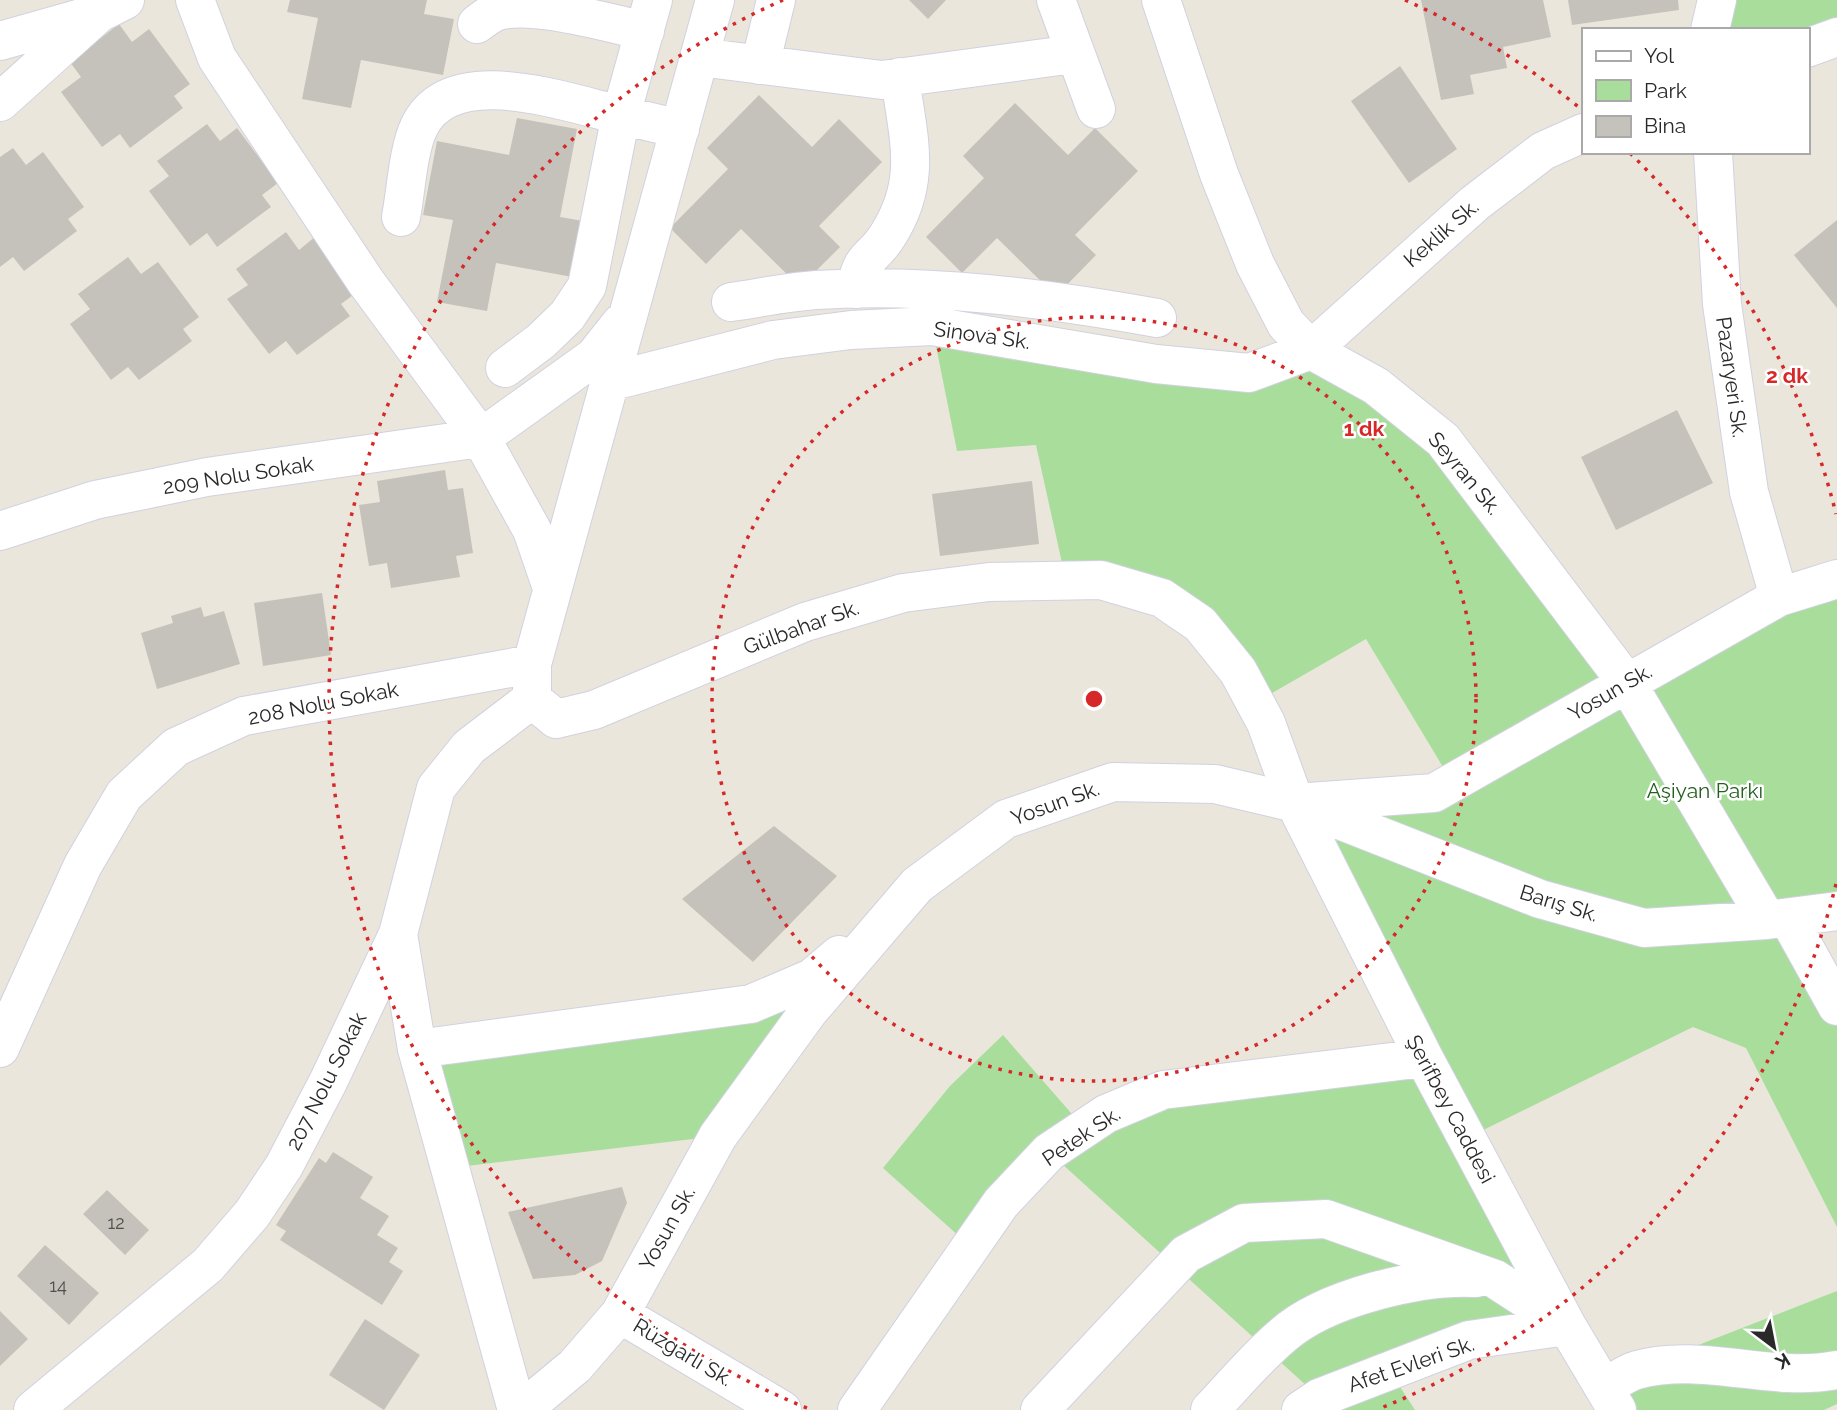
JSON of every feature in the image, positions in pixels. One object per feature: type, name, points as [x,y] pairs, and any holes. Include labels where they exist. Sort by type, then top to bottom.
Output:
[{"type":"street","points":[[195,0],[217,58],[366,282],[481,438],[532,530],[552,589]]},
{"type":"street","points":[[532,682],[552,589],[715,0]]},
{"type":"street","points":[[760,65],[776,0]]},
{"type":"street","points":[[1056,0],[1096,109]]},
{"type":"street","points":[[1710,28],[1717,0]]},
{"type":"street","name":"Seyran Sk.","points":[[1163,1],[1219,174],[1255,264],[1286,324],[1311,350],[1376,386],[1443,440],[1627,683],[1777,919],[1837,1006]]},
{"type":"street","points":[[0,41],[112,6]]},
{"type":"street","points":[[0,102],[112,6]]},
{"type":"street","points":[[477,24],[495,12],[517,9],[649,15],[621,115],[587,286],[567,316],[541,341],[505,368]]},
{"type":"street","points":[[1809,47],[1837,37]]},
{"type":"street","points":[[699,57],[882,80],[1074,54]]},
{"type":"street","points":[[856,289],[863,264],[887,237],[903,205],[912,170],[900,78]]},
{"type":"street","points":[[401,217],[418,130],[429,111],[461,93],[499,89],[680,129]]},
{"type":"street","name":"Keklik Sk.","points":[[1311,350],[1475,203],[1543,151],[1582,133]]},
{"type":"street","name":"Pazaryeri Sk.","points":[[1713,154],[1722,304],[1749,492],[1779,597]]},
{"type":"street","points":[[730,302],[814,290],[952,291],[1072,302],[1157,318]]},
{"type":"street","points":[[481,438],[594,357],[627,315]]},
{"type":"street","name":"Sinova Sk.","points":[[609,382],[773,340],[851,330],[932,326],[1156,364],[1249,373],[1311,350]]},
{"type":"street","name":"209 Nolu Sokak","points":[[0,531],[95,500],[207,477],[481,438]]},
{"type":"street","name":"Yosun Sk.","points":[[519,1410],[575,1366],[620,1314],[718,1136],[808,1012],[917,885],[1006,819],[1113,782],[1215,785],[1295,803],[1434,793],[1779,597],[1837,579]]},
{"type":"street","name":"Gülbahar Sk.","points":[[532,682],[556,719],[594,710],[805,622],[903,593],[989,583],[1101,580],[1162,598],[1200,624],[1238,671],[1266,723],[1295,803]]},
{"type":"street","name":"207 Nolu Sokak","points":[[33,1410],[208,1265],[252,1214],[284,1166],[328,1082],[398,934],[436,788],[469,747],[532,682]]},
{"type":"street","name":"208 Nolu Sokak","points":[[0,1048],[83,865],[124,796],[176,747],[244,716],[532,682]]},
{"type":"street","name":"Barış Sk.","points":[[1295,803],[1540,899],[1644,928],[1777,919],[1837,911]]},
{"type":"street","name":"Şerifbey Caddesi","points":[[1295,803],[1424,1058],[1567,1326],[1610,1399]]},
{"type":"street","points":[[417,1049],[751,1004],[812,978],[917,885]]},
{"type":"street","points":[[398,934],[417,1049],[519,1410]]},
{"type":"street","name":"Petek Sk.","points":[[857,1410],[1001,1203],[1049,1152],[1106,1114],[1163,1090],[1424,1058]]},
{"type":"street","points":[[1040,1410],[1186,1254],[1244,1223],[1326,1219],[1495,1279],[1567,1326]]},
{"type":"street","points":[[1210,1410],[1283,1334],[1336,1304],[1400,1284],[1464,1278],[1495,1279]]},
{"type":"street","name":"Rüzgarlı Sk.","points":[[620,1314],[782,1410]]},
{"type":"street","name":"Afet Evleri Sk.","points":[[1301,1410],[1319,1398],[1469,1340],[1567,1326]]},
{"type":"street","points":[[1610,1399],[1634,1370],[1667,1364],[1808,1375],[1837,1370]]},
{"type":"green space","points":[[1717,0],[1837,0],[1837,37],[1809,30],[1809,28],[1710,28]]},
{"type":"green space","name":"Aşiyan Parkı","points":[[932,326],[1156,364],[1311,350],[1376,386],[1627,682],[1837,579],[1837,911],[1788,917],[1837,1006],[1837,1227],[1746,1048],[1693,1027],[1467,1138],[1567,1326],[1389,1370],[1415,1410],[1301,1410],[1319,1397],[1050,1153],[970,1246],[883,1168],[950,1086],[1003,1035],[1085,1129],[1106,1114],[1423,1058],[1295,803],[1452,782],[1366,639],[1255,703],[1200,624],[1066,581],[1036,445],[957,451]]},
{"type":"green space","points":[[812,978],[718,1136],[450,1168],[417,1049]]},
{"type":"green space","points":[[1837,1291],[1837,1404],[1824,1410],[1617,1410],[1634,1370]]},
{"type":"building","points":[[290,0],[427,0],[424,14],[454,19],[443,75],[361,60],[351,108],[302,99],[318,18],[287,12]]},
{"type":"building","points":[[909,0],[946,0],[928,19]]},
{"type":"building","points":[[1421,0],[1543,0],[1551,37],[1503,47],[1507,68],[1470,75],[1474,94],[1441,100]]},
{"type":"building","points":[[1568,0],[1678,0],[1679,10],[1572,25]]},
{"type":"building","points":[[119,24],[132,42],[149,29],[190,84],[174,96],[183,108],[130,148],[120,134],[102,147],[61,92],[81,77],[70,62]]},
{"type":"building","points":[[1400,66],[1457,149],[1409,183],[1351,101]]},
{"type":"building","points":[[759,95],[812,147],[839,119],[882,162],[819,226],[840,247],[800,287],[741,229],[706,264],[670,228],[728,169],[707,148]]},
{"type":"building","points":[[1015,103],[1068,155],[1095,128],[1138,171],[1075,235],[1096,255],[1056,296],[997,238],[962,273],[926,237],[984,178],[963,156]]},
{"type":"building","points":[[517,118],[577,129],[560,217],[589,222],[578,278],[496,263],[487,311],[437,302],[453,220],[423,215],[437,141],[509,155]]},
{"type":"building","points":[[207,124],[220,141],[237,128],[278,183],[262,195],[271,207],[217,247],[207,233],[190,246],[149,191],[169,176],[157,161]]},
{"type":"building","points":[[13,148],[26,165],[43,152],[84,207],[68,219],[77,231],[24,271],[13,257],[0,267],[0,157]]},
{"type":"building","points":[[1837,220],[1837,308],[1794,255]]},
{"type":"building","points":[[286,232],[299,250],[316,236],[357,292],[341,304],[350,316],[297,355],[286,341],[269,354],[227,299],[248,285],[236,269]]},
{"type":"building","points":[[128,257],[141,274],[158,262],[199,317],[183,329],[192,341],[139,380],[128,367],[111,380],[70,324],[90,309],[78,294]]},
{"type":"building","points":[[1677,410],[1713,483],[1616,530],[1581,457]]},
{"type":"building","points":[[445,470],[448,490],[463,488],[473,553],[456,556],[460,577],[391,588],[387,563],[369,566],[359,505],[380,502],[377,481]]},
{"type":"building","points":[[1032,481],[1039,544],[940,556],[932,494]]},
{"type":"building","points":[[322,593],[331,655],[263,666],[254,603]]},
{"type":"building","points":[[201,607],[204,617],[224,611],[240,664],[157,689],[141,633],[173,623],[171,616]]},
{"type":"building","points":[[774,826],[837,876],[753,962],[682,899]]},
{"type":"building","points":[[333,1152],[373,1177],[360,1198],[389,1216],[377,1235],[398,1248],[389,1262],[403,1271],[382,1305],[280,1240],[286,1231],[276,1225],[319,1158],[326,1163]]},
{"type":"building","points":[[622,1187],[627,1203],[602,1261],[575,1275],[533,1279],[508,1212]]},
{"type":"building","points":[[107,1190],[149,1230],[125,1255],[83,1214]]},
{"type":"building","points":[[45,1245],[99,1293],[69,1325],[17,1276]]},
{"type":"building","points":[[0,1311],[28,1339],[0,1366]]},
{"type":"building","points":[[365,1319],[420,1355],[384,1410],[329,1375]]}]
